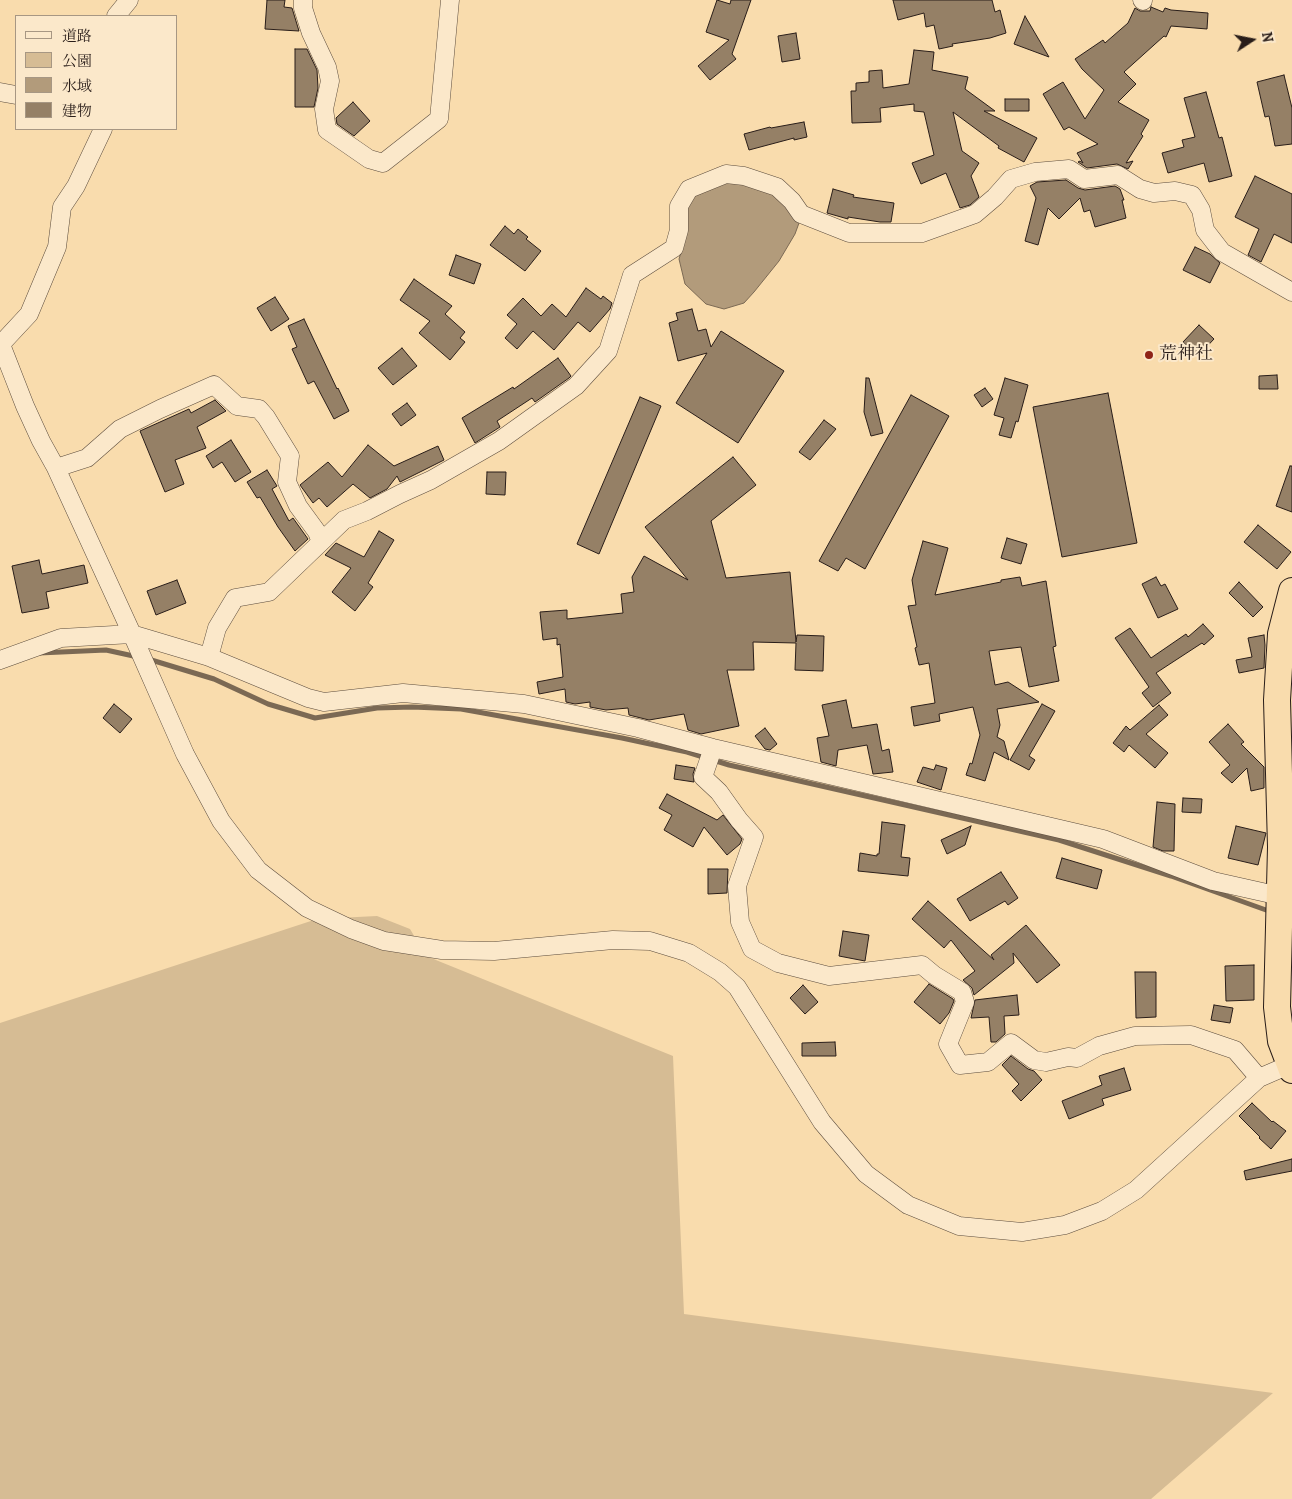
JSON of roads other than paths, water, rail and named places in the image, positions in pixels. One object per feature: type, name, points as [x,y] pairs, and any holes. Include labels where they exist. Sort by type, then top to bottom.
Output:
[{"type":"highway","points":[[1291,1068],[1281,1041],[1277,1007],[1286,902],[1281,847],[1277,700],[1281,634],[1292,592]]},
{"type":"street","points":[[117,15],[129,0]]},
{"type":"street","points":[[303,0],[303,8],[311,33],[327,67],[330,81],[324,109],[327,130],[369,159],[383,163],[439,119],[450,0]]},
{"type":"street","points":[[0,92],[15,95]]},
{"type":"street","points":[[103,130],[76,186],[62,206],[57,247],[29,314],[1,343],[25,406],[56,468],[185,754],[221,821],[258,870],[307,908],[351,929],[384,940],[442,950],[494,951],[613,940],[650,940],[689,952],[720,972],[737,987],[822,1122],[866,1174],[908,1205],[959,1226],[1022,1232],[1065,1225],[1102,1211],[1136,1190],[1259,1078],[1291,1068]]},
{"type":"street","points":[[209,657],[217,628],[235,598],[269,592],[344,520],[368,512],[400,494],[431,480],[499,441],[576,386],[608,351],[632,275],[674,248],[679,230],[679,206],[689,189],[726,174],[744,176],[777,187],[792,201],[801,214],[849,232],[913,233],[922,233],[975,214],[995,197],[1011,179],[1035,172],[1069,168],[1084,179],[1118,176],[1140,189],[1154,193],[1175,191],[1192,195],[1201,210],[1206,230],[1222,252],[1292,292]]},
{"type":"street","points":[[56,468],[87,458],[120,429],[214,385],[237,406],[259,409],[266,417],[290,456],[287,482],[298,506],[317,532],[320,542]]},
{"type":"street","points":[[0,660],[61,638],[132,634],[209,657],[308,698],[324,702],[403,693],[524,704],[638,728],[713,748],[1103,839],[1213,881],[1286,902]]},
{"type":"street","points":[[713,748],[703,777],[719,792],[754,837],[737,886],[740,922],[752,949],[778,963],[829,976],[922,964],[934,975],[962,992],[965,1002],[948,1044],[960,1065],[988,1062],[1011,1043],[1034,1060],[1046,1062],[1068,1057],[1077,1058],[1099,1046],[1135,1036],[1191,1035],[1235,1050],[1259,1078]]},
{"type":"water","points":[[725,181],[766,188],[791,207],[799,223],[795,234],[779,261],[754,292],[744,303],[724,309],[706,304],[685,284],[679,259],[683,246],[688,199]]},
{"type":"waterway","points":[[39,653],[106,650],[138,657]]},
{"type":"waterway","points":[[148,659],[214,679],[268,704],[315,718],[377,708],[461,709],[622,738],[687,752],[729,765],[1059,840],[1171,876],[1266,910]]},
{"type":"place","name":"荒神社","points":[[1149,355]]}]
